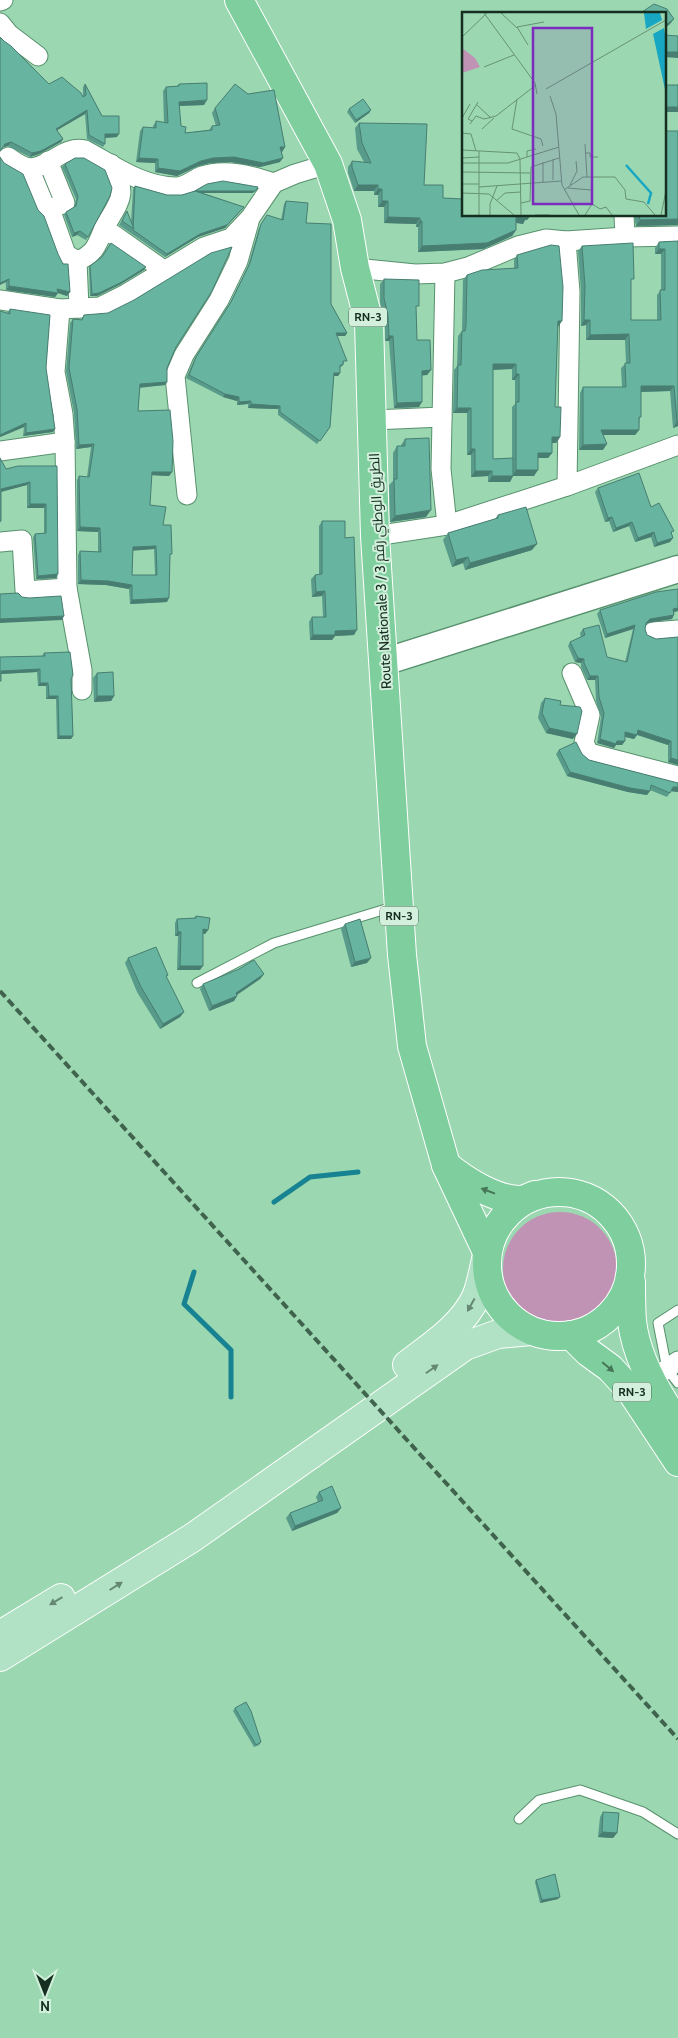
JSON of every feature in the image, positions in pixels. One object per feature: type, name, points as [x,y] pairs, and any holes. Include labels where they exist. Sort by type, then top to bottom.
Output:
[{"type":"highway","name":"Route Nationale 3 / الطريق الوطني رقم 3","points":[[239,0],[328,164],[347,220],[355,268],[369,322],[375,536],[402,954],[412,1046],[446,1165]]},
{"type":"highway","points":[[446,1165],[465,1180],[488,1191],[520,1200],[535,1195],[560,1191],[586,1196],[608,1209],[624,1229],[632,1254],[631,1279],[625,1296],[616,1310],[603,1322],[588,1330],[571,1335],[550,1336],[531,1330],[506,1314],[497,1302],[491,1288],[487,1256],[492,1237],[499,1223],[508,1212],[521,1202],[535,1195]]},
{"type":"highway","name":"RN-3","points":[[446,1165],[487,1256]]},
{"type":"highway","name":"RN-3","points":[[631,1279],[633,1323],[639,1347],[668,1373],[662,1401],[678,1424]]},
{"type":"highway","name":"RN-3","points":[[571,1335],[588,1352],[610,1368],[631,1391],[678,1462]]},
{"type":"main road","points":[[384,662],[678,569]]},
{"type":"main road","points":[[0,1635],[184,1524],[386,1381],[436,1342],[466,1314],[476,1297],[487,1256]]},
{"type":"main road","points":[[0,1657],[192,1538],[465,1346],[498,1334],[531,1330]]},
{"type":"street","points":[[0,23],[9,34],[38,56]]},
{"type":"street","points":[[8,156],[29,168],[77,148],[85,150],[134,178],[164,186],[180,187],[202,176],[220,174],[242,174],[274,183]]},
{"type":"street","points":[[29,168],[46,209],[50,209],[65,203],[48,161]]},
{"type":"street","points":[[77,261],[89,257],[122,196],[120,180],[111,164]]},
{"type":"street","points":[[0,300],[70,309],[100,307],[126,294],[204,247],[231,238],[250,218],[274,183],[295,174],[328,164]]},
{"type":"street","points":[[50,209],[66,254],[77,261]]},
{"type":"street","points":[[624,216],[625,237]]},
{"type":"street","points":[[187,495],[175,376],[184,355],[223,292],[238,261],[250,218]]},
{"type":"street","points":[[104,228],[165,271]]},
{"type":"street","points":[[355,268],[415,274],[445,274],[468,267],[518,246],[546,239],[566,241],[678,236]]},
{"type":"street","points":[[566,241],[570,292],[567,486]]},
{"type":"street","points":[[77,261],[70,309],[55,372],[63,414],[65,442],[67,588],[82,670],[82,690]]},
{"type":"street","points":[[445,274],[441,469],[447,525]]},
{"type":"street","points":[[373,420],[442,417]]},
{"type":"street","points":[[0,451],[65,442]]},
{"type":"street","points":[[375,536],[447,525],[567,486],[678,446]]},
{"type":"street","points":[[0,542],[22,540],[25,591],[67,588]]},
{"type":"street","points":[[653,632],[678,630]]},
{"type":"street","points":[[572,673],[590,715],[584,743],[589,752],[678,776]]},
{"type":"lane","points":[[197,983],[274,943],[399,905]]},
{"type":"lane","points":[[668,1373],[658,1323],[678,1310]]},
{"type":"lane","points":[[519,1819],[539,1800],[580,1790],[643,1812],[678,1834]]},
{"type":"shaded area","points":[[560,1212],[582,1216],[601,1228],[613,1247],[617,1269],[613,1291],[601,1310],[582,1322],[560,1326],[538,1322],[519,1310],[507,1291],[503,1269],[507,1247],[519,1228],[538,1216]]},
{"type":"building","points":[[654,4],[667,9],[674,19],[666,25],[666,12],[642,12]]},
{"type":"building","points":[[666,35],[678,36],[678,52],[666,52]]},
{"type":"building","points":[[0,37],[49,84],[62,77],[81,93],[83,97],[86,95],[85,84],[102,116],[119,116],[119,134],[105,134],[105,144],[89,135],[87,110],[56,129],[63,139],[41,151],[32,153],[11,142],[5,144],[0,151]]},
{"type":"building","points":[[207,83],[207,100],[179,102],[181,126],[186,127],[185,133],[212,130],[212,126],[220,125],[215,108],[235,84],[248,94],[274,90],[285,147],[280,147],[283,158],[263,163],[234,157],[213,158],[201,161],[180,171],[158,168],[158,159],[139,158],[143,127],[156,128],[156,121],[168,123],[166,87],[179,86],[179,84]]},
{"type":"building","points":[[666,85],[678,85],[678,107],[666,107]]},
{"type":"building","points":[[363,99],[371,110],[356,120],[349,109]]},
{"type":"building","points":[[359,123],[427,124],[424,185],[443,185],[443,198],[462,199],[462,216],[516,216],[516,230],[487,243],[422,246],[422,221],[420,221],[420,218],[388,217],[388,201],[382,201],[382,189],[378,189],[378,185],[358,185],[352,161],[371,163],[362,143]]},
{"type":"building","points":[[666,131],[678,131],[678,219],[640,220],[639,216],[666,216]]},
{"type":"building","points":[[0,157],[4,163],[23,174],[38,210],[44,216],[63,264],[68,264],[70,292],[57,289],[58,293],[9,286],[9,279],[0,283]]},
{"type":"building","points":[[75,158],[84,158],[105,170],[112,188],[110,196],[88,237],[80,231],[74,233],[66,212],[76,206],[78,196],[65,164]]},
{"type":"building","points":[[223,181],[258,187],[255,191],[195,191],[207,184]]},
{"type":"building","points":[[135,186],[167,195],[182,195],[195,191],[244,207],[227,225],[200,234],[167,254],[133,230]]},
{"type":"building","points":[[286,201],[308,203],[306,223],[331,224],[331,304],[347,333],[336,333],[347,361],[343,361],[343,365],[340,365],[340,373],[334,373],[330,427],[320,441],[280,412],[280,406],[251,404],[251,401],[239,402],[239,397],[225,394],[189,375],[196,357],[231,302],[250,263],[261,224],[267,215],[283,220]]},
{"type":"building","points":[[127,211],[134,229],[122,221]]},
{"type":"building","points":[[678,241],[678,422],[674,386],[641,386],[639,430],[601,430],[607,444],[583,445],[583,387],[626,387],[625,363],[630,363],[629,334],[590,335],[590,320],[584,320],[585,286],[582,246],[633,243],[634,279],[631,279],[631,320],[661,320],[660,290],[665,290],[665,249],[659,249],[659,242]]},
{"type":"building","points":[[111,243],[146,267],[122,282],[99,293],[92,294],[90,266],[102,257]]},
{"type":"building","points":[[551,245],[559,246],[563,287],[562,321],[558,321],[555,407],[561,407],[560,437],[552,437],[552,453],[538,453],[538,470],[516,470],[516,402],[519,402],[519,374],[516,374],[516,364],[493,364],[493,459],[513,458],[513,476],[492,476],[492,471],[475,471],[475,449],[471,449],[471,408],[457,408],[458,365],[461,365],[462,331],[465,331],[466,325],[467,275],[482,270],[518,268],[517,255]]},
{"type":"building","points":[[232,247],[212,291],[176,347],[167,368],[167,382],[140,384],[138,411],[170,410],[173,441],[172,472],[152,472],[150,505],[166,507],[163,525],[171,525],[172,554],[170,554],[169,598],[132,600],[132,585],[108,581],[81,580],[80,551],[101,552],[100,528],[80,527],[79,476],[89,477],[94,444],[79,445],[77,409],[69,368],[73,319],[82,320],[84,315],[108,313],[134,300],[211,253]],"holes":[[[156,546],[157,575],[132,575],[133,547]]]},
{"type":"building","points":[[384,279],[419,280],[419,306],[416,306],[417,340],[430,340],[431,370],[422,371],[422,402],[397,403],[393,336],[389,336],[388,316],[384,298]]},
{"type":"building","points":[[10,309],[50,315],[46,368],[55,429],[26,433],[26,423],[0,435],[0,311],[10,314]]},
{"type":"building","points":[[429,438],[431,510],[395,516],[394,479],[397,479],[397,446],[405,446],[405,439]]},
{"type":"building","points":[[0,458],[6,469],[18,466],[57,466],[58,574],[38,576],[35,534],[46,533],[46,504],[30,504],[30,482],[1,489],[0,521]]},
{"type":"building","points":[[639,473],[651,507],[659,503],[674,531],[671,532],[673,538],[657,543],[654,532],[638,538],[632,522],[616,528],[612,517],[608,518],[598,488]]},
{"type":"building","points":[[526,507],[537,544],[470,563],[468,557],[456,560],[448,533],[498,518],[498,515]]},
{"type":"building","points":[[322,521],[345,521],[345,538],[354,537],[357,630],[335,631],[335,635],[313,635],[312,617],[326,617],[325,591],[316,592],[315,575],[322,574]]},
{"type":"building","points":[[678,589],[678,608],[673,609],[674,615],[650,619],[646,623],[645,629],[647,635],[656,639],[678,637],[678,760],[671,758],[671,741],[638,730],[637,735],[625,732],[625,741],[617,741],[616,744],[600,739],[604,713],[599,697],[598,676],[590,676],[584,659],[578,658],[570,642],[585,635],[583,629],[599,625],[607,657],[627,662],[635,625],[607,634],[600,610],[656,592]]},
{"type":"building","points":[[18,593],[22,597],[29,598],[61,596],[64,616],[0,619],[0,594]]},
{"type":"building","points":[[70,652],[73,675],[71,679],[73,736],[59,736],[58,696],[49,696],[48,683],[40,683],[40,669],[1,671],[0,681],[0,657],[45,656],[44,653]]},
{"type":"building","points":[[113,672],[114,696],[97,696],[97,673]]},
{"type":"building","points":[[545,698],[561,701],[560,705],[580,707],[582,711],[577,734],[549,728],[542,713]]},
{"type":"building","points":[[576,742],[582,754],[589,760],[678,783],[678,787],[673,787],[670,793],[651,785],[650,791],[630,788],[570,772],[559,750]]},
{"type":"building","points":[[196,916],[210,918],[208,930],[203,929],[203,966],[180,966],[181,932],[178,932],[177,919],[196,918]]},
{"type":"building","points":[[360,919],[371,958],[355,962],[345,924]]},
{"type":"building","points":[[156,947],[168,975],[166,976],[184,1012],[163,1024],[141,987],[128,958]]},
{"type":"building","points":[[254,960],[264,974],[236,993],[237,996],[212,1006],[203,984],[239,969]]},
{"type":"building","points":[[332,1486],[341,1508],[295,1526],[290,1513],[323,1500],[319,1492]]},
{"type":"building","points":[[246,1702],[251,1711],[261,1742],[256,1745],[235,1708]]},
{"type":"building","points":[[603,1812],[619,1813],[617,1833],[602,1832]]},
{"type":"building","points":[[555,1874],[560,1897],[542,1900],[536,1880]]},
{"type":"waterway","points":[[274,1202],[310,1177],[358,1172]]},
{"type":"waterway","points":[[194,1272],[184,1304],[231,1350],[231,1397]]},
{"type":"railway","points":[[0,991],[678,1739]]}]
